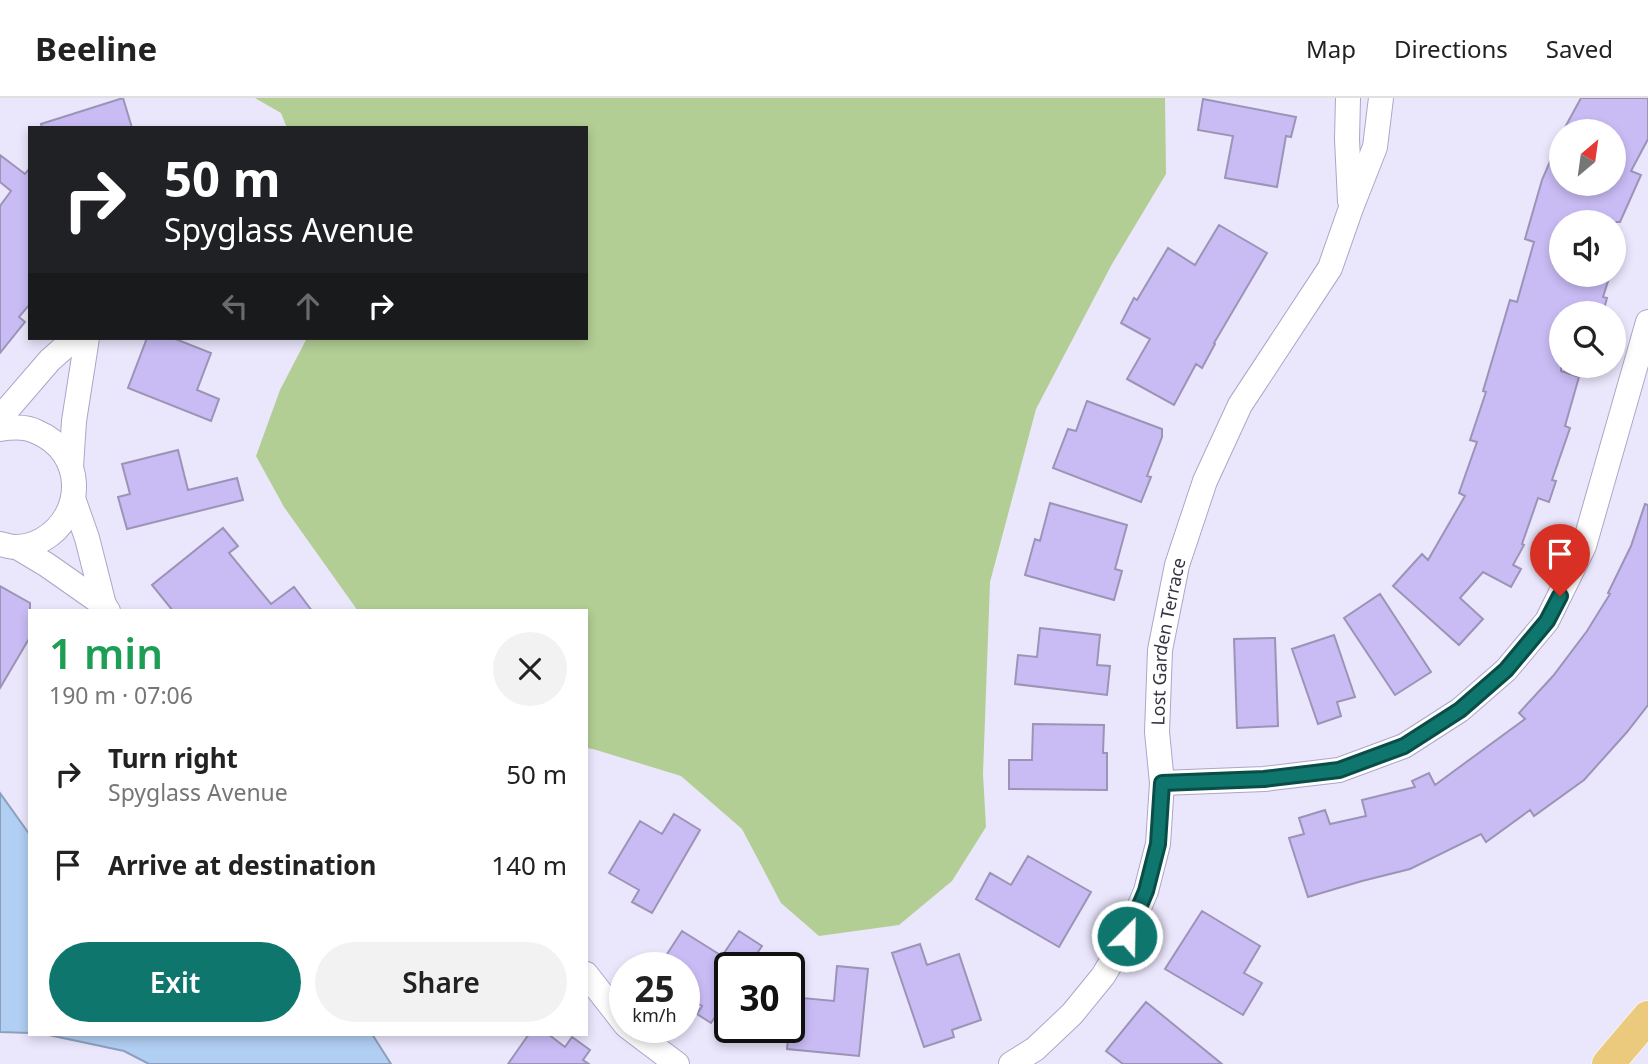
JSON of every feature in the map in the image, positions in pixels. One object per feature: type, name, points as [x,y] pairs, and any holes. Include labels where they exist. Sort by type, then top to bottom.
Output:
[{"type":"main road","points":[[1610,1063],[1648,1017]]},
{"type":"street","name":"Lost Garden Terrace","points":[[1349,98],[1347,139],[1351,208]]},
{"type":"street","name":"Lost Garden Terrace","points":[[1011,1064],[1035,1049],[1072,1014],[1103,976],[1127,936],[1146,891],[1158,844],[1162,783],[1157,732],[1160,650],[1177,565],[1206,481],[1240,405],[1330,268],[1375,147],[1381,98]]},
{"type":"street","points":[[1162,783],[1264,779],[1339,770],[1404,746],[1460,710],[1506,670],[1547,621],[1584,546],[1648,322]]},
{"type":"street","points":[[0,418],[50,360],[73,340]]},
{"type":"street","points":[[71,467],[74,421],[87,340]]},
{"type":"street","points":[[0,429],[18,427],[36,430],[51,439],[63,451],[75,484],[74,501],[66,519],[53,533],[36,543],[8,546]]},
{"type":"street","points":[[74,501],[106,608]]},
{"type":"street","points":[[8,546],[47,565],[106,608]]},
{"type":"street","points":[[588,977],[609,1003]]},
{"type":"street","points":[[650,1043],[677,1064]]},
{"type":"green space","points":[[255,98],[1165,98],[1166,174],[1112,264],[1036,409],[990,582],[983,774],[986,827],[952,881],[899,925],[819,936],[781,903],[742,829],[681,776],[588,748],[588,609],[357,609],[284,507],[256,456],[280,390],[306,340],[588,340],[588,126],[286,126],[281,113]]},
{"type":"water","points":[[0,793],[28,832],[28,1033],[0,1032]]},
{"type":"water","points":[[53,1036],[373,1036],[391,1064],[149,1064],[124,1051]]},
{"type":"building","points":[[123,98],[131,126],[42,126]]},
{"type":"building","points":[[1581,98],[1648,98],[1648,139],[1631,171],[1641,175],[1625,210],[1549,210],[1549,287],[1606,287],[1603,297],[1607,298],[1606,301],[1549,301],[1549,378],[1579,378],[1565,426],[1570,428],[1552,480],[1556,481],[1549,502],[1538,498],[1522,544],[1524,545],[1513,565],[1521,569],[1511,587],[1483,572],[1460,598],[1483,619],[1459,645],[1393,586],[1422,554],[1428,560],[1465,496],[1459,493],[1477,442],[1470,440],[1486,392],[1483,391],[1510,300],[1517,302],[1534,242],[1525,239],[1549,164],[1549,196],[1626,196],[1626,119],[1570,119]]},
{"type":"building","points":[[1203,99],[1296,117],[1291,137],[1286,136],[1277,187],[1225,178],[1233,136],[1198,130]]},
{"type":"building","points":[[0,155],[25,174],[28,170],[28,306],[19,317],[25,322],[0,353],[0,206],[11,191],[0,182]]},
{"type":"building","points":[[1219,225],[1267,253],[1202,368],[1196,364],[1174,405],[1127,379],[1150,339],[1121,323],[1134,298],[1137,300],[1168,248],[1195,265]]},
{"type":"building","points":[[146,340],[178,340],[211,353],[197,390],[219,399],[211,421],[128,388]]},
{"type":"building","points":[[1087,401],[1162,429],[1162,437],[1147,476],[1151,477],[1141,502],[1053,468],[1068,429],[1076,431]]},
{"type":"building","points":[[178,450],[188,490],[237,478],[243,500],[127,529],[118,497],[130,494],[122,464]]},
{"type":"building","points":[[1050,503],[1127,525],[1115,569],[1122,571],[1114,600],[1025,575],[1035,539],[1040,541]]},
{"type":"building","points":[[1645,504],[1648,505],[1648,705],[1627,732],[1584,780],[1534,816],[1530,810],[1486,842],[1481,834],[1410,869],[1308,897],[1289,838],[1304,834],[1299,818],[1325,810],[1330,824],[1366,816],[1362,800],[1415,787],[1412,781],[1429,773],[1435,785],[1525,719],[1519,713],[1553,676],[1587,631],[1610,594],[1608,593],[1631,546]]},
{"type":"building","points":[[223,528],[238,546],[229,553],[271,604],[294,587],[310,609],[171,609],[152,585]]},
{"type":"building","points":[[0,586],[30,603],[30,609],[28,640],[0,688]]},
{"type":"building","points":[[1380,594],[1431,672],[1395,695],[1344,618]]},
{"type":"building","points":[[1040,628],[1100,635],[1097,665],[1110,666],[1107,695],[1015,684],[1018,655],[1037,657]]},
{"type":"building","points":[[1334,635],[1355,697],[1337,702],[1341,716],[1318,724],[1292,649]]},
{"type":"building","points":[[1275,638],[1278,726],[1237,728],[1234,639]]},
{"type":"building","points":[[1033,724],[1104,725],[1103,753],[1107,753],[1107,790],[1009,789],[1009,760],[1032,760]]},
{"type":"building","points":[[674,814],[700,830],[652,913],[632,902],[639,890],[609,873],[640,821],[662,834]]},
{"type":"building","points":[[1028,856],[1091,892],[1059,947],[976,899],[990,873],[1011,885]]},
{"type":"building","points":[[1202,911],[1260,946],[1244,973],[1262,983],[1243,1015],[1165,969]]},
{"type":"building","points":[[682,931],[716,952],[714,1019],[711,1023],[700,1016],[700,952],[668,952]]},
{"type":"building","points":[[739,931],[762,946],[758,952],[725,952]]},
{"type":"building","points":[[920,944],[927,965],[959,954],[981,1020],[952,1030],[954,1037],[924,1047],[892,953]]},
{"type":"building","points":[[837,966],[868,969],[859,1056],[787,1049],[788,1043],[805,1043],[805,998],[834,1001]]},
{"type":"building","points":[[1146,1002],[1222,1064],[1123,1064],[1106,1051]]},
{"type":"building","points":[[528,1036],[551,1036],[565,1047],[572,1037],[590,1050],[583,1060],[589,1064],[508,1064]]},
{"type":"route","points":[[1127,936],[1146,891],[1158,844],[1162,783],[1264,779],[1339,770],[1404,746],[1460,710],[1506,670],[1547,621],[1560,596]]}]
